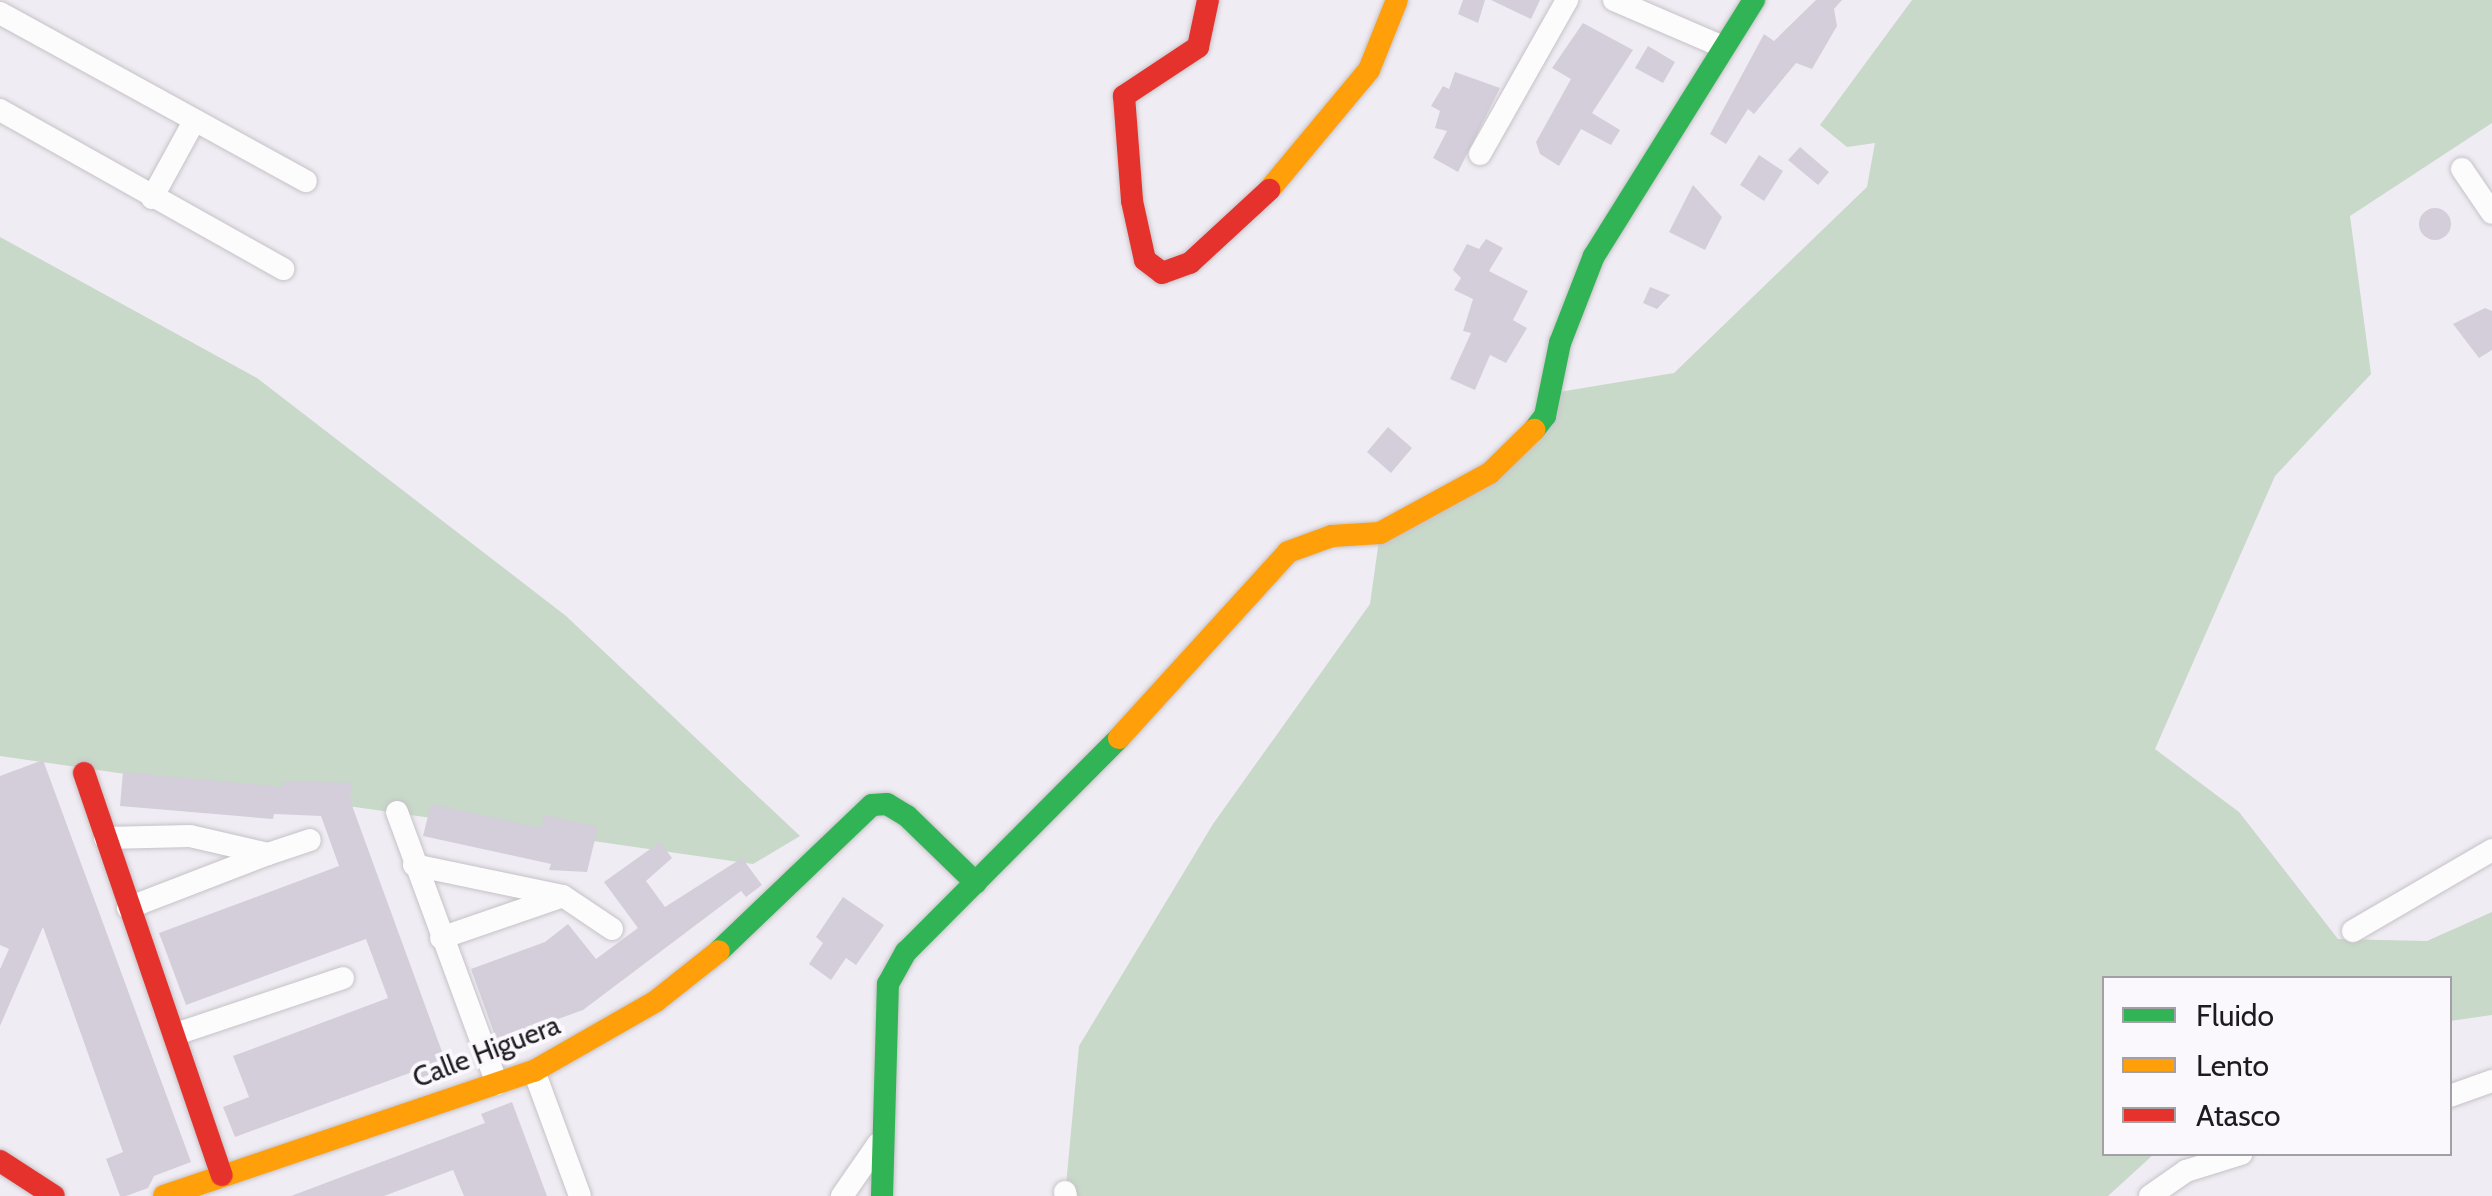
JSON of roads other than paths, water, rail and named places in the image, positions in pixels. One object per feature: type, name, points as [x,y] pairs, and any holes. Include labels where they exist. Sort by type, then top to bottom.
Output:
[{"type":"street","points":[[1208,0],[1198,47],[1124,96],[1132,201],[1145,260],[1162,273],[1190,263],[1275,186],[1368,70],[1396,0]]},
{"type":"street","points":[[1480,154],[1567,0]]},
{"type":"street","points":[[1614,0],[1721,46]]},
{"type":"street","points":[[882,1196],[878,1144],[888,984],[906,952],[1069,793],[1288,552],[1332,536],[1380,533],[1490,473],[1545,416],[1576,294],[1721,46],[1754,0]]},
{"type":"street","points":[[0,13],[193,124],[306,181]]},
{"type":"street","points":[[0,110],[283,269]]},
{"type":"street","points":[[152,198],[193,124]]},
{"type":"street","points":[[2462,168],[2492,213]]},
{"type":"street","points":[[84,774],[222,1175]]},
{"type":"street","name":"Calle Higuera","points":[[164,1196],[534,1071],[656,1001],[753,923],[860,813],[886,804],[976,883]]},
{"type":"street","points":[[396,812],[497,1084]]},
{"type":"street","points":[[105,838],[190,836],[268,854]]},
{"type":"street","points":[[128,908],[310,840]]},
{"type":"street","points":[[2352,931],[2492,850]]},
{"type":"street","points":[[414,865],[563,896],[612,929]]},
{"type":"street","points":[[441,938],[563,896]]},
{"type":"street","points":[[176,1034],[343,978]]},
{"type":"street","points":[[534,1071],[580,1196]]},
{"type":"street","points":[[2452,1095],[2492,1081]]},
{"type":"street","points":[[842,1196],[878,1144]]},
{"type":"street","points":[[2150,1196],[2186,1171],[2235,1156]]},
{"type":"street","points":[[0,1160],[54,1196]]}]
